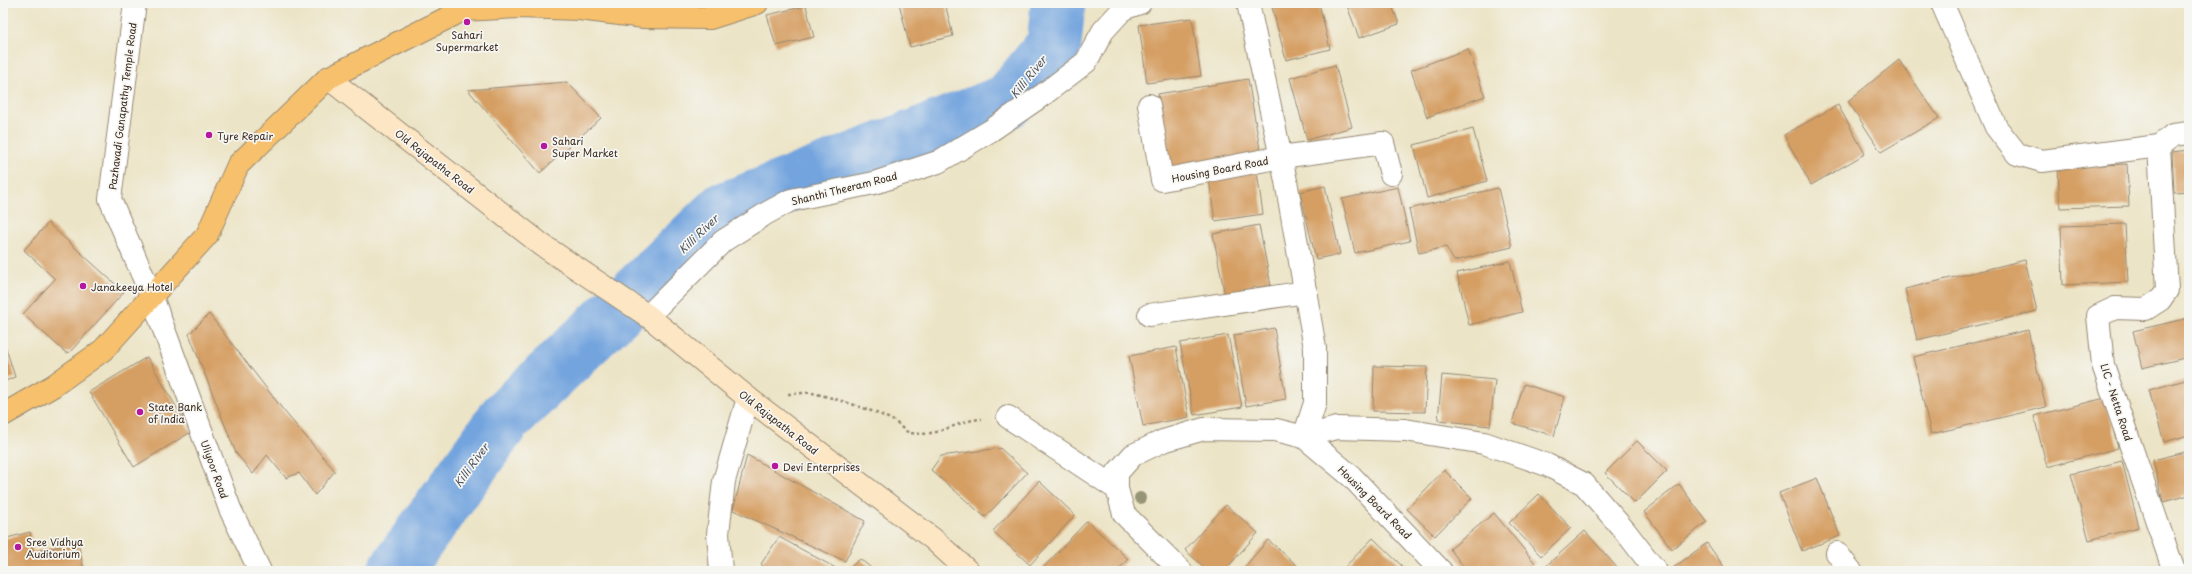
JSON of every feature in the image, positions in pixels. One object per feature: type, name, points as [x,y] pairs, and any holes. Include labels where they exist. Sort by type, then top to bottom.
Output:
[{"type":"main road","points":[[3,415],[53,386],[103,350],[152,298],[206,235],[238,165],[328,78],[463,10],[519,6],[579,9],[644,17],[710,18],[757,3]]},
{"type":"main road","name":"Old Rajapatha Road","points":[[328,78],[542,245],[648,316],[748,398],[933,540],[968,571]]},
{"type":"street","name":"Pazhavadi Ganapathy Temple Road","points":[[135,3],[110,199],[152,298]]},
{"type":"street","name":"Shanthi Theeram Road","points":[[648,316],[723,241],[767,213],[791,200],[874,183],[938,162],[990,131],[1044,94],[1086,62],[1103,31],[1123,9],[1140,3]]},
{"type":"street","name":"Housing Board Road","points":[[1248,3],[1281,157],[1315,348],[1315,403],[1304,436]]},
{"type":"street","points":[[1942,3],[1996,127],[2016,154],[2042,161],[2159,146],[2173,135],[2189,133]]},
{"type":"street","name":"Housing Board Road","points":[[1149,105],[1162,180],[1281,157],[1383,143],[1391,174]]},
{"type":"street","name":"LIC - Netta Road","points":[[2159,146],[2167,290],[2160,300],[2146,309],[2115,308],[2098,316],[2103,365],[2174,571]]},
{"type":"street","points":[[1149,314],[1306,292]]},
{"type":"street","name":"Uliyoor Road","points":[[152,298],[230,509],[260,571]]},
{"type":"street","points":[[721,571],[718,534],[724,481],[748,398]]},
{"type":"street","points":[[1008,417],[1117,489]]},
{"type":"street","name":"Housing Board Road","points":[[1181,571],[1124,514],[1117,489],[1117,473],[1133,455],[1163,441],[1204,429],[1276,430],[1304,436],[1336,428],[1404,430],[1484,443],[1547,464],[1584,484],[1625,531],[1656,571]]},
{"type":"street","name":"Housing Board Road","points":[[1304,436],[1352,477],[1441,571]]},
{"type":"street","points":[[1837,553],[1851,571]]},
{"type":"path","points":[[748,398],[811,393],[894,421],[909,433],[926,434],[950,429],[972,419],[1008,417]]},
{"type":"building","points":[[899,3],[945,3],[953,36],[910,47]]},
{"type":"building","points":[[1271,3],[1319,3],[1330,49],[1286,60]]},
{"type":"building","points":[[1346,3],[1391,3],[1399,24],[1359,38]]},
{"type":"building","points":[[806,6],[814,37],[776,46],[767,15]]},
{"type":"building","points":[[1192,18],[1201,76],[1147,83],[1139,25]]},
{"type":"building","points":[[1468,49],[1485,96],[1427,117],[1411,70]]},
{"type":"building","points":[[1899,60],[1939,118],[1881,152],[1848,101]]},
{"type":"building","points":[[1335,65],[1352,127],[1307,140],[1290,78]]},
{"type":"building","points":[[1248,79],[1261,155],[1171,170],[1158,94]]},
{"type":"building","name":"Sahari Super Market","points":[[567,82],[601,118],[540,173],[468,90]]},
{"type":"building","points":[[1838,105],[1865,154],[1811,185],[1784,135]]},
{"type":"building","points":[[1473,129],[1487,181],[1427,198],[1414,145]]},
{"type":"building","points":[[2189,150],[2189,192],[2174,193],[2172,152]]},
{"type":"building","points":[[2127,164],[2129,206],[2060,208],[2058,167]]},
{"type":"building","points":[[1257,172],[1263,214],[1215,221],[1209,179]]},
{"type":"building","points":[[1325,186],[1340,254],[1316,259],[1300,192]]},
{"type":"building","points":[[1398,187],[1410,241],[1355,253],[1342,199]]},
{"type":"building","points":[[1498,188],[1512,247],[1454,261],[1446,247],[1419,253],[1409,209]]},
{"type":"building","name":"Janakeeya Hotel","points":[[48,223],[124,292],[70,352],[66,353],[23,314],[55,279],[24,250]]},
{"type":"building","points":[[2125,224],[2128,282],[2063,285],[2061,226]]},
{"type":"building","points":[[1259,225],[1271,286],[1225,296],[1213,234]]},
{"type":"building","points":[[2025,260],[2037,311],[1917,340],[1905,289]]},
{"type":"building","points":[[1510,261],[1522,312],[1469,325],[1457,273]]},
{"type":"building","points":[[209,314],[284,411],[335,471],[315,495],[299,473],[286,478],[267,455],[253,474],[236,453],[189,334]]},
{"type":"building","points":[[2189,318],[2189,357],[2142,368],[2133,331]]},
{"type":"building","points":[[1274,328],[1286,399],[1246,406],[1234,335]]},
{"type":"building","points":[[2028,330],[2046,407],[1931,434],[1913,357]]},
{"type":"building","points":[[1228,335],[1242,407],[1194,415],[1180,343]]},
{"type":"building","points":[[5,345],[15,377],[3,382],[3,346]]},
{"type":"building","points":[[1176,347],[1189,417],[1143,426],[1129,356]]},
{"type":"building","name":"State Bank of India","points":[[147,357],[191,432],[134,467],[89,392]]},
{"type":"building","points":[[1374,366],[1427,367],[1425,412],[1373,411]]},
{"type":"building","points":[[1442,375],[1495,380],[1490,426],[1438,420]]},
{"type":"building","points":[[2189,379],[2189,435],[2164,442],[2149,390]]},
{"type":"building","points":[[1524,384],[1565,397],[1554,436],[1512,423]]},
{"type":"building","points":[[2105,398],[2118,448],[2047,467],[2034,416]]},
{"type":"building","points":[[1637,441],[1667,471],[1635,503],[1605,473]]},
{"type":"building","points":[[1000,448],[1027,473],[985,517],[931,470],[941,456]]},
{"type":"building","points":[[2189,451],[2189,495],[2163,502],[2153,460]]},
{"type":"building","points":[[747,455],[865,521],[845,561],[733,510]]},
{"type":"building","points":[[2122,461],[2139,527],[2089,540],[2071,474]]},
{"type":"building","points":[[1444,470],[1472,498],[1435,536],[1407,509]]},
{"type":"building","points":[[1817,478],[1840,536],[1802,551],[1779,493]]},
{"type":"building","points":[[1039,481],[1075,515],[1030,565],[993,531]]},
{"type":"building","points":[[1679,484],[1707,522],[1672,549],[1644,512]]},
{"type":"building","points":[[1539,494],[1571,528],[1541,556],[1509,523]]},
{"type":"building","points":[[1226,505],[1258,533],[1224,571],[1208,571],[1185,550]]},
{"type":"building","points":[[1494,513],[1535,563],[1526,571],[1467,571],[1450,549]]},
{"type":"building","points":[[1087,521],[1128,559],[1117,571],[1040,571]]},
{"type":"building","points":[[1585,531],[1619,570],[1552,571],[1547,565]]},
{"type":"building","name":"Sree Vidhya Auditorium","points":[[30,532],[33,552],[78,542],[84,571],[3,571],[3,539]]},
{"type":"building","points":[[779,537],[841,571],[768,571],[761,564]]},
{"type":"building","points":[[1373,538],[1405,569],[1403,571],[1341,571]]},
{"type":"building","points":[[1268,540],[1281,551],[1303,571],[1241,571]]},
{"type":"building","points":[[1707,543],[1727,571],[1669,571]]},
{"type":"building","points":[[860,559],[875,571],[846,571]]},
{"type":"waterway","name":"Killi River","points":[[395,571],[505,418],[723,210],[1008,101],[1054,45],[1058,3]]},
{"type":"place","name":"Sahari Supermarket","points":[[467,22]]},
{"type":"place","name":"Tyre Repair","points":[[209,135]]},
{"type":"place","name":"Sahari Super Market","points":[[544,146]]},
{"type":"place","name":"Janakeeya Hotel","points":[[83,286]]},
{"type":"place","name":"State Bank of India","points":[[140,412]]},
{"type":"place","name":"Devi Enterprises","points":[[775,466]]},
{"type":"place","name":"Sree Vidhya Auditorium","points":[[18,547]]}]
